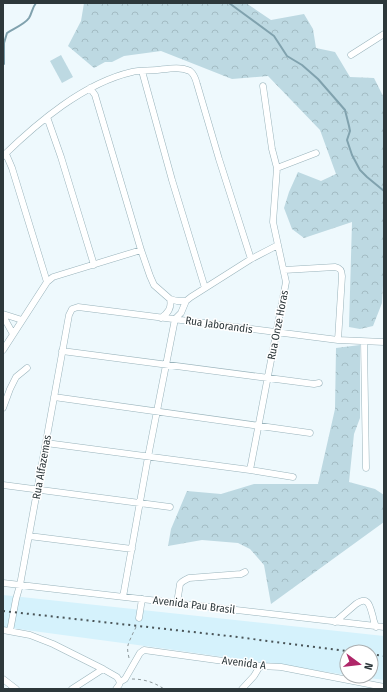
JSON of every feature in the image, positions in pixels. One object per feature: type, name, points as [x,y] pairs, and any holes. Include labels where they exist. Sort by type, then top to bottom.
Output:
[{"type":"street","points":[[352,55],[384,34]]},
{"type":"street","points":[[47,282],[12,168],[4,155],[29,132],[72,98],[90,88],[132,72],[174,68],[190,71],[194,77],[204,105],[219,160],[251,260]]},
{"type":"street","points":[[142,71],[172,180],[205,288]]},
{"type":"street","name":"Rua Onze Horas","points":[[250,470],[286,282],[273,222],[277,168],[272,149],[263,86]]},
{"type":"street","points":[[90,88],[95,95],[140,250],[154,285],[170,299],[186,301]]},
{"type":"street","points":[[47,118],[61,157],[94,265]]},
{"type":"street","points":[[277,168],[316,153]]},
{"type":"street","points":[[123,596],[175,319],[181,313],[186,301],[251,260],[278,245]]},
{"type":"street","points":[[3,350],[47,282],[53,277],[140,250]]},
{"type":"street","points":[[284,270],[334,266],[342,271],[338,340]]},
{"type":"street","points":[[161,318],[170,310],[170,299]]},
{"type":"street","name":"Rua Jaborandis","points":[[78,307],[338,340],[384,342]]},
{"type":"street","name":"Rua Alfazemas","points":[[10,631],[38,490],[69,315],[72,309],[78,307]]},
{"type":"street","points":[[3,315],[22,320]]},
{"type":"street","points":[[3,315],[13,334]]},
{"type":"street","points":[[364,342],[366,468]]},
{"type":"street","points":[[62,351],[314,384],[319,383]]},
{"type":"street","points":[[3,408],[16,377],[27,368]]},
{"type":"street","points":[[54,397],[310,433]]},
{"type":"street","points":[[46,442],[293,477]]},
{"type":"street","points":[[3,485],[170,507]]},
{"type":"street","points":[[29,536],[132,549]]},
{"type":"street","points":[[177,602],[180,584],[189,578],[241,574],[245,572]]},
{"type":"street","name":"Avenida Pau Brasil","points":[[3,583],[384,627]]},
{"type":"street","points":[[139,618],[142,599]]},
{"type":"street","points":[[335,622],[356,604],[365,601],[369,603],[376,626]]},
{"type":"street","points":[[3,630],[30,635],[53,644],[122,680]]},
{"type":"street","name":"Avenida A","points":[[116,689],[140,653],[144,650],[260,666],[281,667],[384,687]]},
{"type":"street","points":[[242,689],[254,676],[260,666]]},
{"type":"street","points":[[72,689],[103,670]]},
{"type":"street","points":[[3,679],[16,689]]},
{"type":"path","points":[[132,667],[127,647],[128,641],[139,618]]},
{"type":"path","points":[[122,680],[146,681],[164,689]]},
{"type":"shaded area","points":[[3,595],[384,636],[384,680],[379,679],[379,644],[339,644],[339,674],[3,627]]},
{"type":"green space","points":[[84,3],[246,3],[271,20],[304,14],[313,29],[316,48],[335,52],[350,77],[374,78],[384,98],[384,268],[382,303],[373,326],[360,329],[349,327],[352,222],[304,238],[292,229],[284,208],[298,172],[321,181],[336,174],[320,130],[268,76],[232,79],[161,51],[124,56],[112,62],[105,62],[94,68],[68,46],[81,21]]},
{"type":"green space","points":[[61,55],[73,77],[62,83],[50,61]]},
{"type":"green space","points":[[360,345],[360,418],[354,434],[349,482],[375,489],[384,495],[384,522],[271,604],[264,565],[250,549],[238,543],[202,540],[168,546],[171,529],[187,491],[221,494],[254,484],[318,484],[335,409],[336,348]]},
{"type":"waterway","points":[[4,64],[4,43],[7,33],[27,20],[36,3]]},
{"type":"waterway","points":[[229,3],[274,36],[287,56],[302,65],[318,79],[345,110],[350,131],[347,140],[352,155],[360,170],[384,191]]},
{"type":"railway","points":[[3,611],[229,636],[339,650]]},
{"type":"railway","points":[[379,655],[384,656]]}]
